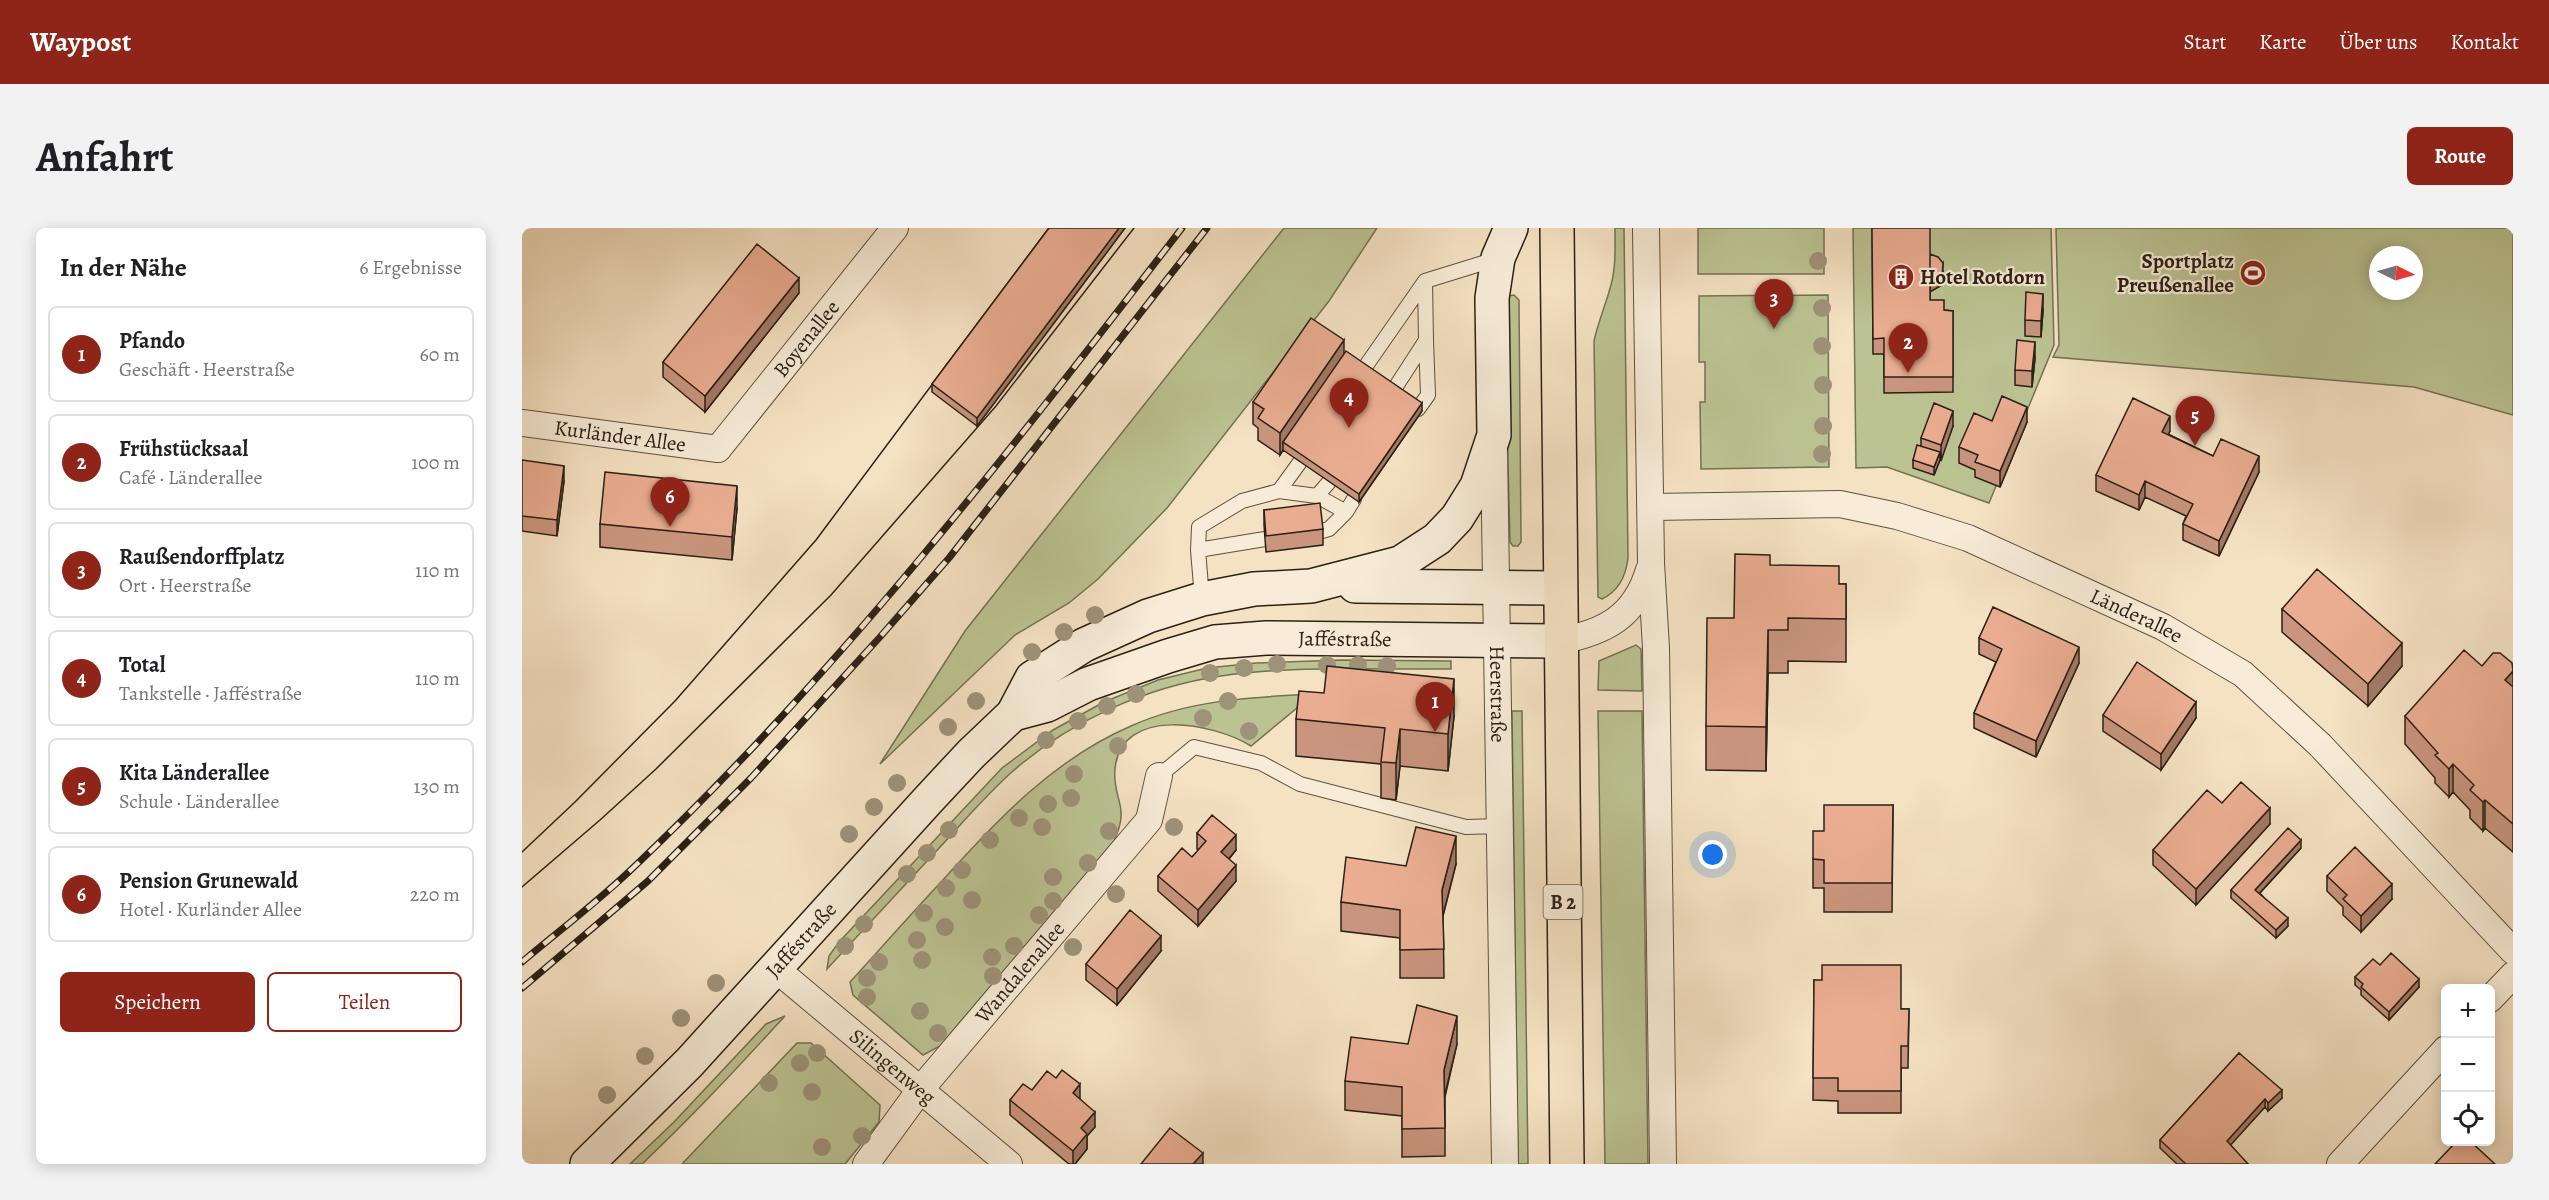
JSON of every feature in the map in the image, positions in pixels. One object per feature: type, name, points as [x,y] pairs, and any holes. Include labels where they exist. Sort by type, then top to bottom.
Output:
[{"type":"main road","name":"Heerstraße","points":[[1494,435],[1492,298],[1498,258],[1511,228]]},
{"type":"main road","name":"B 2","points":[[1557,228],[1567,1164]]},
{"type":"main road","name":"Jafféstraße","points":[[1311,586],[1400,562],[1437,539],[1457,518],[1477,486],[1494,435]]},
{"type":"main road","name":"Jafféstraße","points":[[587,1164],[689,1064],[929,799],[1013,714],[1032,678],[1084,645],[1148,616],[1202,599],[1254,589],[1311,586],[1560,588]]},
{"type":"main road","name":"Jafféstraße","points":[[1013,714],[1047,705],[1088,684],[1215,642],[1266,638],[1560,641]]},
{"type":"street","name":"Boyenallee","points":[[718,449],[895,228]]},
{"type":"street","points":[[1646,228],[1651,563],[1656,633],[1663,1164]]},
{"type":"street","name":"Kurländer Allee","points":[[522,423],[718,449]]},
{"type":"street","name":"Heerstraße","points":[[1494,435],[1505,1164]]},
{"type":"street","name":"Länderallee","points":[[1650,507],[1840,504],[1897,516],[1968,538],[2163,627],[2243,674],[2320,745],[2513,951]]},
{"type":"street","name":"Jafféstraße","points":[[1560,641],[1587,635],[1614,622],[1635,603],[1644,588],[1651,563]]},
{"type":"street","name":"Wandalenallee","points":[[866,1164],[920,1090],[1149,820],[1159,776]]},
{"type":"street","name":"Silingenweg","points":[[776,969],[1009,1164]]},
{"type":"street","points":[[2495,994],[2513,975]]},
{"type":"street","points":[[2340,1164],[2441,1052]]},
{"type":"lane","points":[[1363,370],[1425,281],[1498,258]]},
{"type":"lane","points":[[1418,409],[1428,395],[1425,281]]},
{"type":"lane","points":[[1393,391],[1426,340]]},
{"type":"lane","points":[[1279,491],[1300,462]]},
{"type":"lane","points":[[1317,496],[1329,482]]},
{"type":"lane","points":[[1202,599],[1198,550],[1199,527],[1242,501],[1279,491],[1317,496],[1346,512]]},
{"type":"lane","points":[[1322,531],[1329,529],[1346,512],[1354,499]]},
{"type":"lane","points":[[1198,550],[1265,539]]},
{"type":"lane","points":[[1159,776],[1194,747],[1261,763],[1300,784],[1466,826],[1501,825]]},
{"type":"green space","points":[[1284,228],[1377,228],[1329,301],[1167,508],[1098,579],[1069,603],[1015,635],[880,764],[965,631]]},
{"type":"green space","points":[[1615,228],[1624,228],[1628,558],[1621,582],[1613,592],[1602,599],[1598,597],[1594,341],[1613,278]]},
{"type":"green space","points":[[1698,228],[1824,228],[1824,274],[1698,274]]},
{"type":"green space","points":[[1853,228],[2051,228],[2054,345],[1989,503],[1887,467],[1856,468]]},
{"type":"green space","points":[[2056,228],[2513,228],[2513,415],[2414,387],[2053,357],[2059,345]]},
{"type":"green space","points":[[1514,295],[1519,300],[1521,542],[1518,546],[1513,546],[1510,542],[1504,301],[1508,296]]},
{"type":"green space","points":[[1828,295],[1829,467],[1701,469],[1700,402],[1705,402],[1705,362],[1699,362],[1699,296]]},
{"type":"green space","points":[[1636,645],[1641,649],[1642,691],[1598,690],[1599,661]]},
{"type":"green space","points":[[1341,660],[1451,661],[1451,669],[1307,669],[1221,676],[1165,688],[1110,709],[1059,737],[1035,753],[1003,780],[827,969],[829,956],[839,942],[1002,768],[1053,730],[1104,702],[1158,680],[1207,668],[1256,663]]},
{"type":"green space","points":[[1314,694],[1251,746],[1215,731],[1193,726],[1171,725],[1151,728],[1134,735],[1121,749],[1115,769],[1121,819],[1114,841],[940,1046],[923,1055],[853,995],[850,982],[963,858],[1028,793],[1077,756],[1131,726],[1175,710],[1221,701]]},
{"type":"green space","points":[[1512,711],[1522,711],[1528,1164],[1518,1164]]},
{"type":"green space","points":[[1598,711],[1642,711],[1648,1164],[1605,1164]]},
{"type":"green space","points":[[785,1016],[697,1110],[642,1164],[630,1164],[674,1122],[766,1024]]},
{"type":"green space","points":[[797,1043],[811,1043],[880,1105],[879,1122],[845,1164],[682,1164]]},
{"type":"building","points":[[1049,228],[1119,228],[977,418],[932,384]]},
{"type":"building","name":"Hotel Rotdorn","points":[[1872,228],[1930,228],[1930,300],[1944,300],[1944,310],[1953,311],[1953,377],[1884,377],[1884,338],[1873,339]]},
{"type":"building","points":[[757,244],[799,278],[705,396],[663,362]]},
{"type":"building","points":[[1930,254],[1938,257],[1943,263],[1942,277],[1930,283]]},
{"type":"building","points":[[2026,292],[2043,294],[2041,321],[2025,320]]},
{"type":"building","points":[[1311,318],[1344,340],[1280,433],[1258,418],[1264,409],[1253,402]]},
{"type":"building","points":[[2017,340],[2035,342],[2032,371],[2015,370]]},
{"type":"building","points":[[1346,351],[1422,403],[1359,494],[1283,442]]},
{"type":"building","points":[[2002,396],[2027,407],[2000,471],[1975,462],[1978,455],[1959,447],[1974,413],[1992,421]]},
{"type":"building","points":[[2133,398],[2170,416],[2162,432],[2213,456],[2221,439],[2259,456],[2219,541],[2183,524],[2193,504],[2145,481],[2139,495],[2096,475]]},
{"type":"building","points":[[1934,403],[1953,411],[1941,445],[1921,438]]},
{"type":"building","points":[[1917,445],[1940,452],[1934,467],[1913,460]]},
{"type":"building","points":[[522,460],[564,466],[557,520],[522,516]]},
{"type":"building","points":[[605,472],[737,486],[732,537],[600,524]]},
{"type":"building","points":[[1320,503],[1323,529],[1266,536],[1264,510]]},
{"type":"building","points":[[1735,554],[1770,555],[1770,565],[1839,566],[1839,584],[1846,584],[1846,619],[1788,618],[1788,630],[1768,630],[1766,727],[1706,726],[1707,618],[1734,618]]},
{"type":"building","points":[[2317,569],[2402,643],[2368,684],[2282,609]]},
{"type":"building","points":[[1993,607],[2079,647],[2036,741],[1974,713],[2002,649],[1979,638]]},
{"type":"building","points":[[2464,650],[2482,666],[2493,653],[2500,653],[2512,663],[2513,671],[2505,680],[2513,687],[2513,824],[2470,790],[2474,785],[2453,764],[2449,769],[2435,755],[2438,753],[2405,716]]},
{"type":"building","points":[[2137,662],[2196,702],[2161,754],[2103,715]]},
{"type":"building","points":[[1327,666],[1454,679],[1448,734],[1400,729],[1396,763],[1381,762],[1385,728],[1296,719],[1299,691],[1324,693]]},
{"type":"building","points":[[2241,782],[2270,808],[2196,889],[2153,850],[2207,790],[2222,803]]},
{"type":"building","points":[[1824,805],[1893,805],[1892,883],[1824,883],[1824,860],[1813,859],[1813,831],[1824,831]]},
{"type":"building","points":[[1212,815],[1236,835],[1221,852],[1236,865],[1198,910],[1158,876],[1182,848],[1192,857],[1206,841],[1197,833]]},
{"type":"building","points":[[1416,827],[1456,836],[1442,890],[1444,949],[1400,950],[1400,910],[1341,902],[1346,857],[1406,866]]},
{"type":"building","points":[[2288,828],[2301,840],[2255,890],[2288,918],[2276,930],[2231,890]]},
{"type":"building","points":[[2355,847],[2392,884],[2361,916],[2343,899],[2347,895],[2327,876]]},
{"type":"building","points":[[1130,910],[1161,936],[1117,989],[1086,964]]},
{"type":"building","points":[[2391,953],[2419,979],[2389,1012],[2361,987],[2363,984],[2355,977],[2373,959],[2380,965]]},
{"type":"building","points":[[1822,965],[1901,965],[1901,1009],[1909,1009],[1908,1046],[1901,1046],[1901,1091],[1838,1091],[1838,1078],[1813,1078],[1814,980],[1822,980]]},
{"type":"building","points":[[1417,1005],[1457,1016],[1444,1070],[1445,1128],[1402,1129],[1402,1087],[1345,1081],[1351,1037],[1408,1044]]},
{"type":"building","points":[[2239,1053],[2282,1090],[2268,1103],[2265,1099],[2227,1141],[2248,1164],[2186,1164],[2160,1140]]},
{"type":"building","points":[[1062,1070],[1080,1084],[1073,1093],[1095,1112],[1081,1128],[1087,1134],[1073,1151],[1010,1100],[1023,1084],[1032,1090],[1047,1071],[1056,1078]]},
{"type":"building","points":[[1170,1128],[1203,1153],[1193,1164],[1141,1164]]},
{"type":"building","points":[[2452,1146],[2475,1146],[2495,1164],[2435,1164]]},
{"type":"tram line","points":[[522,852],[675,701],[816,540],[1049,228]]},
{"type":"tram line","points":[[522,887],[656,769],[831,595],[996,406],[1134,228]]},
{"type":"railway","points":[[522,962],[636,865],[783,715],[853,637],[988,476],[1182,228]]},
{"type":"railway","points":[[522,988],[648,881],[751,778],[880,637],[949,558],[1207,228]]},
{"type":"place","name":"Sportplatz Preußenallee","points":[[2253,273]]},
{"type":"place","name":"Hotel Rotdorn","points":[[1901,277]]},
{"type":"place","name":"Raußendorffplatz","points":[[1774,329]]},
{"type":"place","name":"Frühstücksaal","points":[[1908,373]]},
{"type":"place","name":"Total","points":[[1349,428]]},
{"type":"place","name":"Kita Länderallee","points":[[2195,446]]},
{"type":"place","name":"Pension Grunewald","points":[[670,527]]},
{"type":"place","name":"Pfando","points":[[1435,732]]}]
